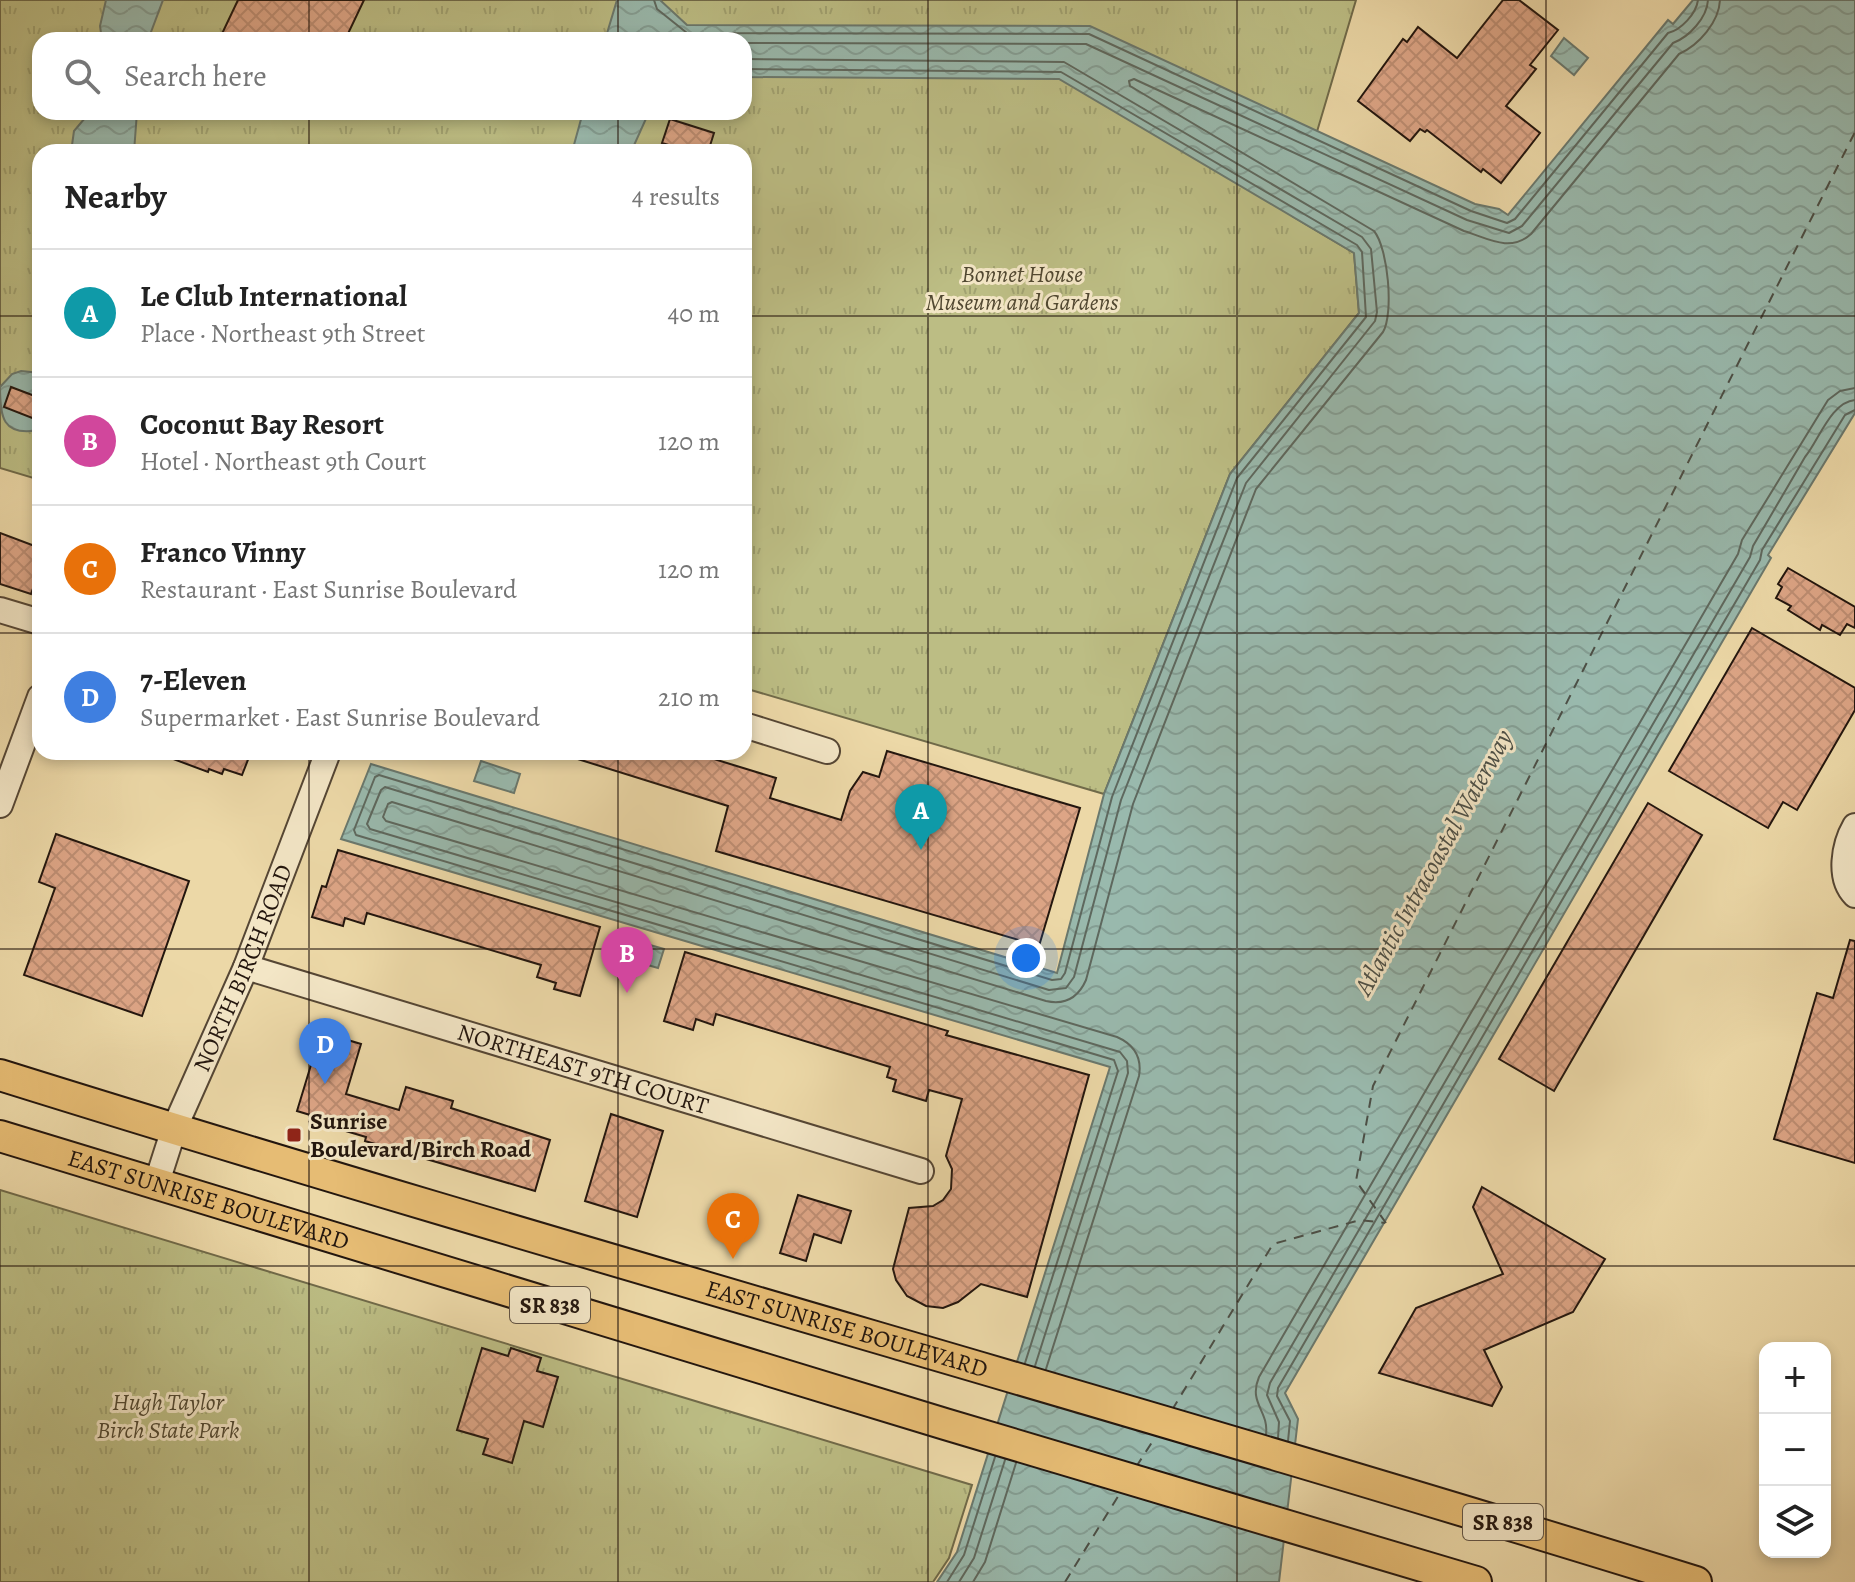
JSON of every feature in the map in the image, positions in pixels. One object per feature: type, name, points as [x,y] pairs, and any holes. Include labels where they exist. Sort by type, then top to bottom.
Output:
[{"type":"main road","name":"EAST SUNRISE BOULEVARD","points":[[0,1075],[1347,1474],[1696,1582]]},
{"type":"main road","name":"EAST SUNRISE BOULEVARD","points":[[0,1136],[1476,1582]]},
{"type":"main road","points":[[1624,1582],[1659,1571]]},
{"type":"street","points":[[0,610],[32,620]]},
{"type":"street","points":[[0,805],[32,719]]},
{"type":"street","points":[[752,728],[827,751]]},
{"type":"street","name":"NORTH BIRCH ROAD","points":[[156,1185],[174,1129],[246,967],[325,760]]},
{"type":"street","points":[[1855,826],[1850,835],[1843,875],[1855,895]]},
{"type":"street","name":"NORTHEAST 9TH COURT","points":[[246,967],[921,1171]]},
{"type":"green space","name":"Bonnet House Museum and Gardens","points":[[0,0],[1356,0],[1292,216],[1354,253],[1359,313],[1230,474],[1104,794],[752,690],[752,144],[32,144],[32,478],[0,468]]},
{"type":"green space","name":"Hugh Taylor Birch State Park","points":[[0,1190],[972,1485],[949,1558],[933,1582],[0,1582]]},
{"type":"water","points":[[106,0],[163,0],[151,32],[101,32]]},
{"type":"water","name":"Atlantic Intracoastal Waterway","points":[[617,0],[660,0],[687,25],[1090,26],[1475,204],[1499,209],[1508,215],[1668,20],[1673,24],[1693,0],[1855,0],[1855,413],[1768,555],[1771,558],[1285,1393],[1298,1419],[1279,1582],[937,1582],[957,1552],[1110,1067],[341,839],[371,764],[1057,973],[1104,794],[1230,474],[1359,313],[1354,253],[1059,79],[752,77],[752,32],[607,32]]},
{"type":"water","points":[[1564,38],[1588,58],[1574,75],[1551,56]]},
{"type":"water","points":[[83,120],[136,120],[135,144],[72,144],[74,131]]},
{"type":"water","points":[[581,120],[645,120],[635,144],[574,144]]},
{"type":"water","points":[[32,372],[32,431],[10,427],[3,415],[0,387],[12,374]]},
{"type":"water","points":[[481,761],[520,774],[514,793],[474,781]]},
{"type":"water","points":[[625,938],[664,949],[658,968],[620,957]]},
{"type":"building","points":[[238,0],[364,0],[349,32],[223,32]]},
{"type":"building","points":[[1503,0],[1519,0],[1558,30],[1530,65],[1536,69],[1506,106],[1540,133],[1501,183],[1483,169],[1481,172],[1427,130],[1420,129],[1410,141],[1358,101],[1403,39],[1407,42],[1418,27],[1457,58]]},
{"type":"building","points":[[670,120],[714,133],[711,144],[662,143]]},
{"type":"building","points":[[11,387],[32,395],[32,418],[4,407]]},
{"type":"building","points":[[0,533],[32,545],[32,591],[31,594],[0,584]]},
{"type":"building","points":[[1788,568],[1855,607],[1855,628],[1847,624],[1840,635],[1822,625],[1820,630],[1788,610],[1791,606],[1776,598],[1782,587],[1778,584]]},
{"type":"building","points":[[1752,628],[1855,688],[1855,710],[1797,810],[1783,802],[1768,828],[1669,771]]},
{"type":"building","points":[[887,751],[1080,808],[1039,946],[716,851],[728,806],[581,760],[717,760],[776,778],[770,798],[841,820],[850,791],[863,772],[879,777]]},
{"type":"building","points":[[176,760],[248,760],[242,775],[224,769],[222,774],[209,769],[208,772]]},
{"type":"building","points":[[1648,803],[1702,835],[1554,1091],[1499,1059]]},
{"type":"building","points":[[56,834],[189,881],[142,1016],[24,975],[55,888],[39,882]]},
{"type":"building","points":[[338,850],[600,927],[580,996],[554,989],[556,983],[537,977],[541,965],[367,913],[364,924],[345,918],[343,926],[312,917]]},
{"type":"building","points":[[1850,940],[1855,941],[1855,1163],[1774,1139],[1817,993],[1833,998]]},
{"type":"building","points":[[685,952],[948,1031],[946,1035],[1089,1075],[1027,1297],[981,1284],[958,1302],[943,1308],[926,1306],[907,1296],[896,1280],[893,1269],[909,1208],[933,1206],[943,1200],[951,1189],[952,1169],[946,1156],[962,1099],[929,1090],[926,1101],[893,1091],[896,1080],[887,1077],[890,1067],[716,1014],[713,1025],[696,1019],[693,1030],[664,1021]]},
{"type":"building","points":[[321,1032],[361,1044],[346,1094],[399,1110],[406,1087],[453,1101],[451,1108],[550,1140],[535,1191],[365,1141],[366,1137],[339,1129],[340,1124],[297,1111]]},
{"type":"building","points":[[611,1114],[663,1131],[637,1217],[585,1201]]},
{"type":"building","points":[[1482,1187],[1605,1259],[1573,1312],[1484,1350],[1502,1387],[1492,1406],[1379,1373],[1416,1308],[1503,1274],[1473,1207]]},
{"type":"building","points":[[798,1195],[851,1211],[841,1243],[814,1234],[806,1261],[780,1253]]},
{"type":"building","points":[[482,1348],[508,1356],[511,1348],[541,1358],[537,1371],[558,1377],[543,1427],[524,1421],[512,1463],[483,1454],[488,1439],[457,1430]]},
{"type":"ferry route","points":[[1386,1223],[1356,1181],[1373,1086],[1855,132]]},
{"type":"ferry route","points":[[1172,1410],[1273,1244],[1360,1220],[1385,1223]]},
{"type":"ferry route","points":[[1136,1467],[1156,1436]]},
{"type":"ferry route","points":[[1065,1582],[1122,1490]]},
{"type":"place","name":"Le Club International","points":[[921,850]]},
{"type":"place","name":"Coconut Bay Resort","points":[[627,993]]},
{"type":"place","name":"7-Eleven","points":[[325,1084]]},
{"type":"place","name":"Sunrise Boulevard/Birch Road","points":[[294,1135]]},
{"type":"place","name":"Franco Vinny","points":[[733,1259]]}]
